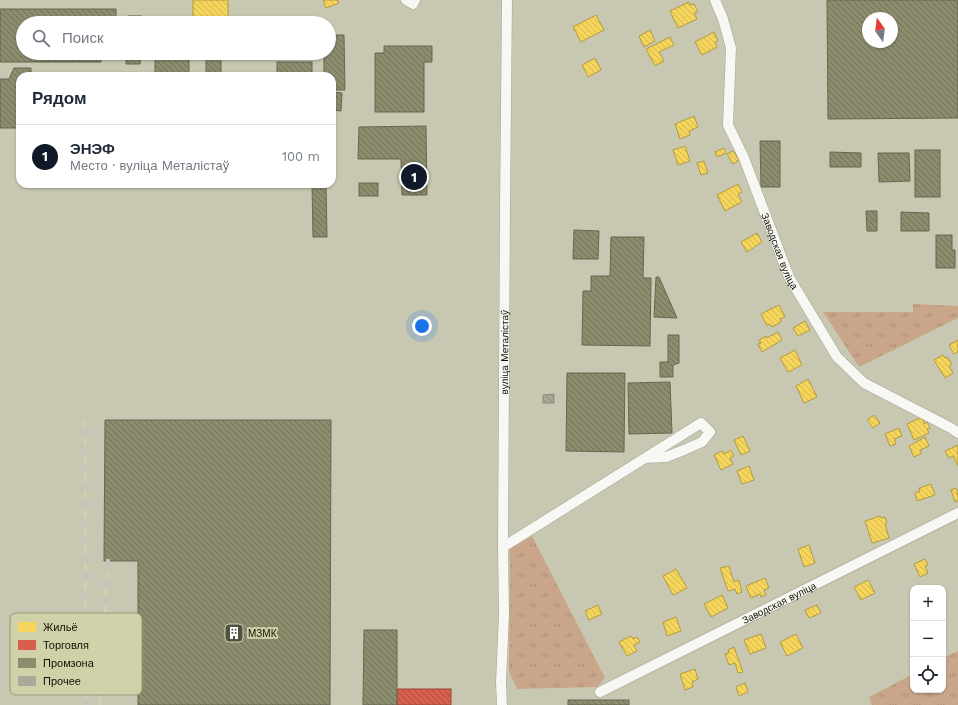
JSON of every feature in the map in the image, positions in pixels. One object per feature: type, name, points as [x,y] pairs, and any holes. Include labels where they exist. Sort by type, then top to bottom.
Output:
[{"type":"street","points":[[406,0],[413,4],[416,0]]},
{"type":"street","name":"вуліца Металістаў","points":[[502,705],[501,682],[504,614],[503,547],[507,0]]},
{"type":"street","name":"Заводская вуліца","points":[[715,0],[723,19],[731,48],[728,125],[744,158],[789,276],[837,357],[864,383],[958,433]]},
{"type":"street","points":[[503,547],[645,458],[701,423],[710,432],[702,442],[684,450],[666,457],[645,458]]},
{"type":"street","name":"Заводская вуліца","points":[[600,692],[958,513]]},
{"type":"green space","points":[[913,304],[958,306],[958,318],[859,367],[823,312],[913,312]]},
{"type":"green space","points":[[532,536],[605,678],[597,687],[517,689],[509,672],[510,549]]},
{"type":"green space","points":[[958,651],[958,705],[872,705],[869,697],[910,676],[910,693],[946,693],[946,657]]},
{"type":"building: Жильё","points":[[193,0],[228,0],[228,16],[193,16]]},
{"type":"building: Жильё","points":[[323,0],[337,0],[339,3],[326,8]]},
{"type":"building: Жильё","points":[[689,2],[690,5],[694,4],[698,12],[694,13],[697,19],[678,28],[670,11]]},
{"type":"building: Жильё","points":[[596,15],[604,30],[581,42],[573,27]]},
{"type":"building: Жильё","points":[[650,30],[655,41],[644,47],[639,36]]},
{"type":"building: Жильё","points":[[714,32],[718,41],[715,42],[717,47],[702,55],[695,42]]},
{"type":"building: Жильё","points":[[670,37],[674,45],[659,52],[664,61],[655,66],[646,49]]},
{"type":"building: Жильё","points":[[595,58],[601,70],[588,77],[582,65]]},
{"type":"building: Жильё","points":[[694,116],[698,127],[689,131],[690,135],[680,139],[675,124]]},
{"type":"building: Жильё","points":[[685,146],[690,161],[678,165],[673,150]]},
{"type":"building: Жильё","points":[[724,148],[726,153],[717,157],[715,152]]},
{"type":"building: Жильё","points":[[733,151],[739,160],[733,164],[727,154]]},
{"type":"building: Жильё","points":[[704,161],[708,173],[701,175],[697,163]]},
{"type":"building: Жильё","points":[[738,184],[742,192],[738,194],[742,202],[725,211],[717,195]]},
{"type":"building: Жильё","points":[[757,233],[762,242],[747,252],[741,242]]},
{"type":"building: Жильё","points":[[779,305],[785,317],[780,319],[781,322],[772,327],[770,324],[767,326],[761,314]]},
{"type":"building: Жильё","points":[[805,321],[810,330],[798,336],[793,328]]},
{"type":"building: Жильё","points":[[778,332],[782,340],[762,352],[758,344],[761,343],[759,340],[766,336],[767,338]]},
{"type":"building: Жильё","points":[[958,340],[958,352],[954,354],[949,345]]},
{"type":"building: Жильё","points":[[795,350],[802,365],[788,372],[780,358]]},
{"type":"building: Жильё","points":[[943,355],[945,358],[947,357],[952,364],[949,366],[953,373],[945,378],[934,360]]},
{"type":"building: Жильё","points":[[808,379],[817,397],[804,403],[796,386]]},
{"type":"building: Жильё","points":[[874,415],[880,423],[873,428],[867,420]]},
{"type":"building: Жильё","points":[[922,417],[924,424],[927,422],[930,428],[927,429],[929,433],[914,440],[907,424]]},
{"type":"building: Жильё","points":[[899,428],[902,436],[894,439],[896,444],[890,446],[885,434]]},
{"type":"building: Жильё","points":[[743,436],[750,451],[741,455],[734,440]]},
{"type":"building: Жильё","points":[[925,437],[929,446],[920,450],[922,453],[914,457],[909,446]]},
{"type":"building: Жильё","points":[[958,445],[958,466],[953,456],[949,458],[945,451]]},
{"type":"building: Жильё","points":[[731,450],[734,456],[730,458],[733,464],[721,470],[714,455],[722,451],[724,454]]},
{"type":"building: Жильё","points":[[749,466],[754,480],[742,484],[737,471]]},
{"type":"building: Жильё","points":[[931,484],[935,495],[917,501],[915,493],[920,491],[919,488]]},
{"type":"building: Жильё","points":[[956,488],[958,501],[955,502],[951,490]]},
{"type":"building: Жильё","points":[[880,516],[881,518],[885,517],[887,523],[885,524],[889,538],[872,543],[865,521]]},
{"type":"building: Жильё","points":[[809,545],[815,563],[804,567],[798,549]]},
{"type":"building: Жильё","points":[[925,559],[928,565],[925,566],[928,573],[920,577],[914,564]]},
{"type":"building: Жильё","points":[[729,566],[734,582],[739,580],[742,592],[737,594],[735,589],[728,591],[720,568]]},
{"type":"building: Жильё","points":[[676,569],[687,588],[673,595],[663,576]]},
{"type":"building: Жильё","points":[[765,578],[769,588],[764,590],[766,595],[761,597],[760,594],[751,598],[746,586]]},
{"type":"building: Жильё","points":[[868,580],[875,593],[861,600],[854,587]]},
{"type":"building: Жильё","points":[[722,595],[728,608],[711,617],[704,604]]},
{"type":"building: Жильё","points":[[598,605],[602,614],[589,620],[585,611]]},
{"type":"building: Жильё","points":[[817,605],[821,613],[809,618],[805,610]]},
{"type":"building: Жильё","points":[[676,617],[681,631],[667,636],[663,622]]},
{"type":"building: Жильё","points":[[761,634],[766,648],[750,654],[744,640]]},
{"type":"building: Жильё","points":[[796,634],[803,648],[787,656],[780,642]]},
{"type":"building: Жильё","points":[[631,636],[633,639],[637,637],[640,642],[634,645],[637,651],[627,656],[619,642]]},
{"type":"building: Жильё","points":[[734,647],[743,672],[738,673],[735,663],[729,665],[725,654],[729,653],[728,650]]},
{"type":"building: Жильё","points":[[695,669],[698,679],[692,682],[693,687],[685,690],[680,674]]},
{"type":"building: Жильё","points":[[745,683],[748,692],[739,696],[736,687]]},
{"type":"building: Торговля","points":[[397,689],[451,689],[451,705],[397,705]]},
{"type":"building: Промзона","points":[[827,0],[958,0],[958,118],[828,119]]},
{"type":"building: Промзона","points":[[0,9],[116,9],[116,16],[16,16],[16,60],[101,60],[101,62],[0,62]]},
{"type":"building: Промзона","points":[[336,35],[344,35],[345,90],[336,90],[336,72],[324,72],[324,60],[336,60]]},
{"type":"building: Промзона","points":[[384,46],[432,46],[432,62],[424,62],[424,112],[375,112],[375,53],[384,53]]},
{"type":"building: Промзона","points":[[126,60],[140,60],[140,64],[126,64]]},
{"type":"building: Промзона","points":[[155,60],[189,60],[189,72],[155,72]]},
{"type":"building: Промзона","points":[[206,60],[221,60],[221,72],[206,72]]},
{"type":"building: Промзона","points":[[277,62],[312,62],[312,72],[277,72]]},
{"type":"building: Промзона","points":[[14,68],[31,68],[31,72],[16,72],[16,128],[0,128],[0,79],[9,79]]},
{"type":"building: Промзона","points":[[336,92],[342,93],[341,111],[336,110]]},
{"type":"building: Промзона","points":[[426,126],[427,195],[402,195],[401,159],[358,159],[359,127]]},
{"type":"building: Промзона","points":[[760,141],[780,141],[780,187],[761,187]]},
{"type":"building: Промзона","points":[[915,150],[940,150],[940,197],[915,197]]},
{"type":"building: Промзона","points":[[830,152],[861,153],[861,167],[830,167]]},
{"type":"building: Промзона","points":[[878,153],[909,153],[910,181],[879,182]]},
{"type":"building: Промзона","points":[[359,183],[378,183],[378,196],[359,196]]},
{"type":"building: Промзона","points":[[312,188],[326,188],[327,237],[313,237]]},
{"type":"building: Промзона","points":[[866,211],[877,211],[877,231],[867,231]]},
{"type":"building: Промзона","points":[[901,212],[929,213],[929,231],[901,231]]},
{"type":"building: Промзона","points":[[574,230],[599,231],[598,259],[573,259]]},
{"type":"building: Промзона","points":[[936,235],[952,235],[952,250],[955,250],[955,268],[936,268]]},
{"type":"building: Промзона","points":[[611,237],[644,237],[643,278],[651,278],[650,346],[582,345],[583,291],[591,291],[591,276],[610,276]]},
{"type":"building: Промзона","points":[[656,277],[659,277],[677,318],[654,317]]},
{"type":"building: Промзона","points":[[668,335],[679,335],[679,363],[673,365],[673,377],[660,377],[660,362],[668,362]]},
{"type":"building: Промзона","points":[[567,373],[625,373],[624,452],[566,451]]},
{"type":"building: Промзона","points":[[670,382],[672,433],[629,434],[628,383]]},
{"type":"building: Промзона","name":"МЗМК","points":[[105,420],[331,420],[330,705],[138,705],[138,695],[142,695],[142,613],[138,613],[138,561],[104,561]]},
{"type":"building: Промзона","points":[[364,630],[397,630],[397,705],[363,705]]},
{"type":"building: Промзона","points":[[568,700],[629,700],[629,705],[568,705]]},
{"type":"building: Прочее","points":[[554,394],[554,403],[543,403],[543,395]]},
{"type":"railway","points":[[85,419],[86,613]]},
{"type":"railway","points":[[105,613],[108,561]]},
{"type":"railway","points":[[86,695],[86,705]]},
{"type":"railway","points":[[100,705],[101,695]]},
{"type":"place","name":"ЭНЭФ","points":[[414,177]]},
{"type":"place","name":"МЗМК","points":[[234,633]]}]
